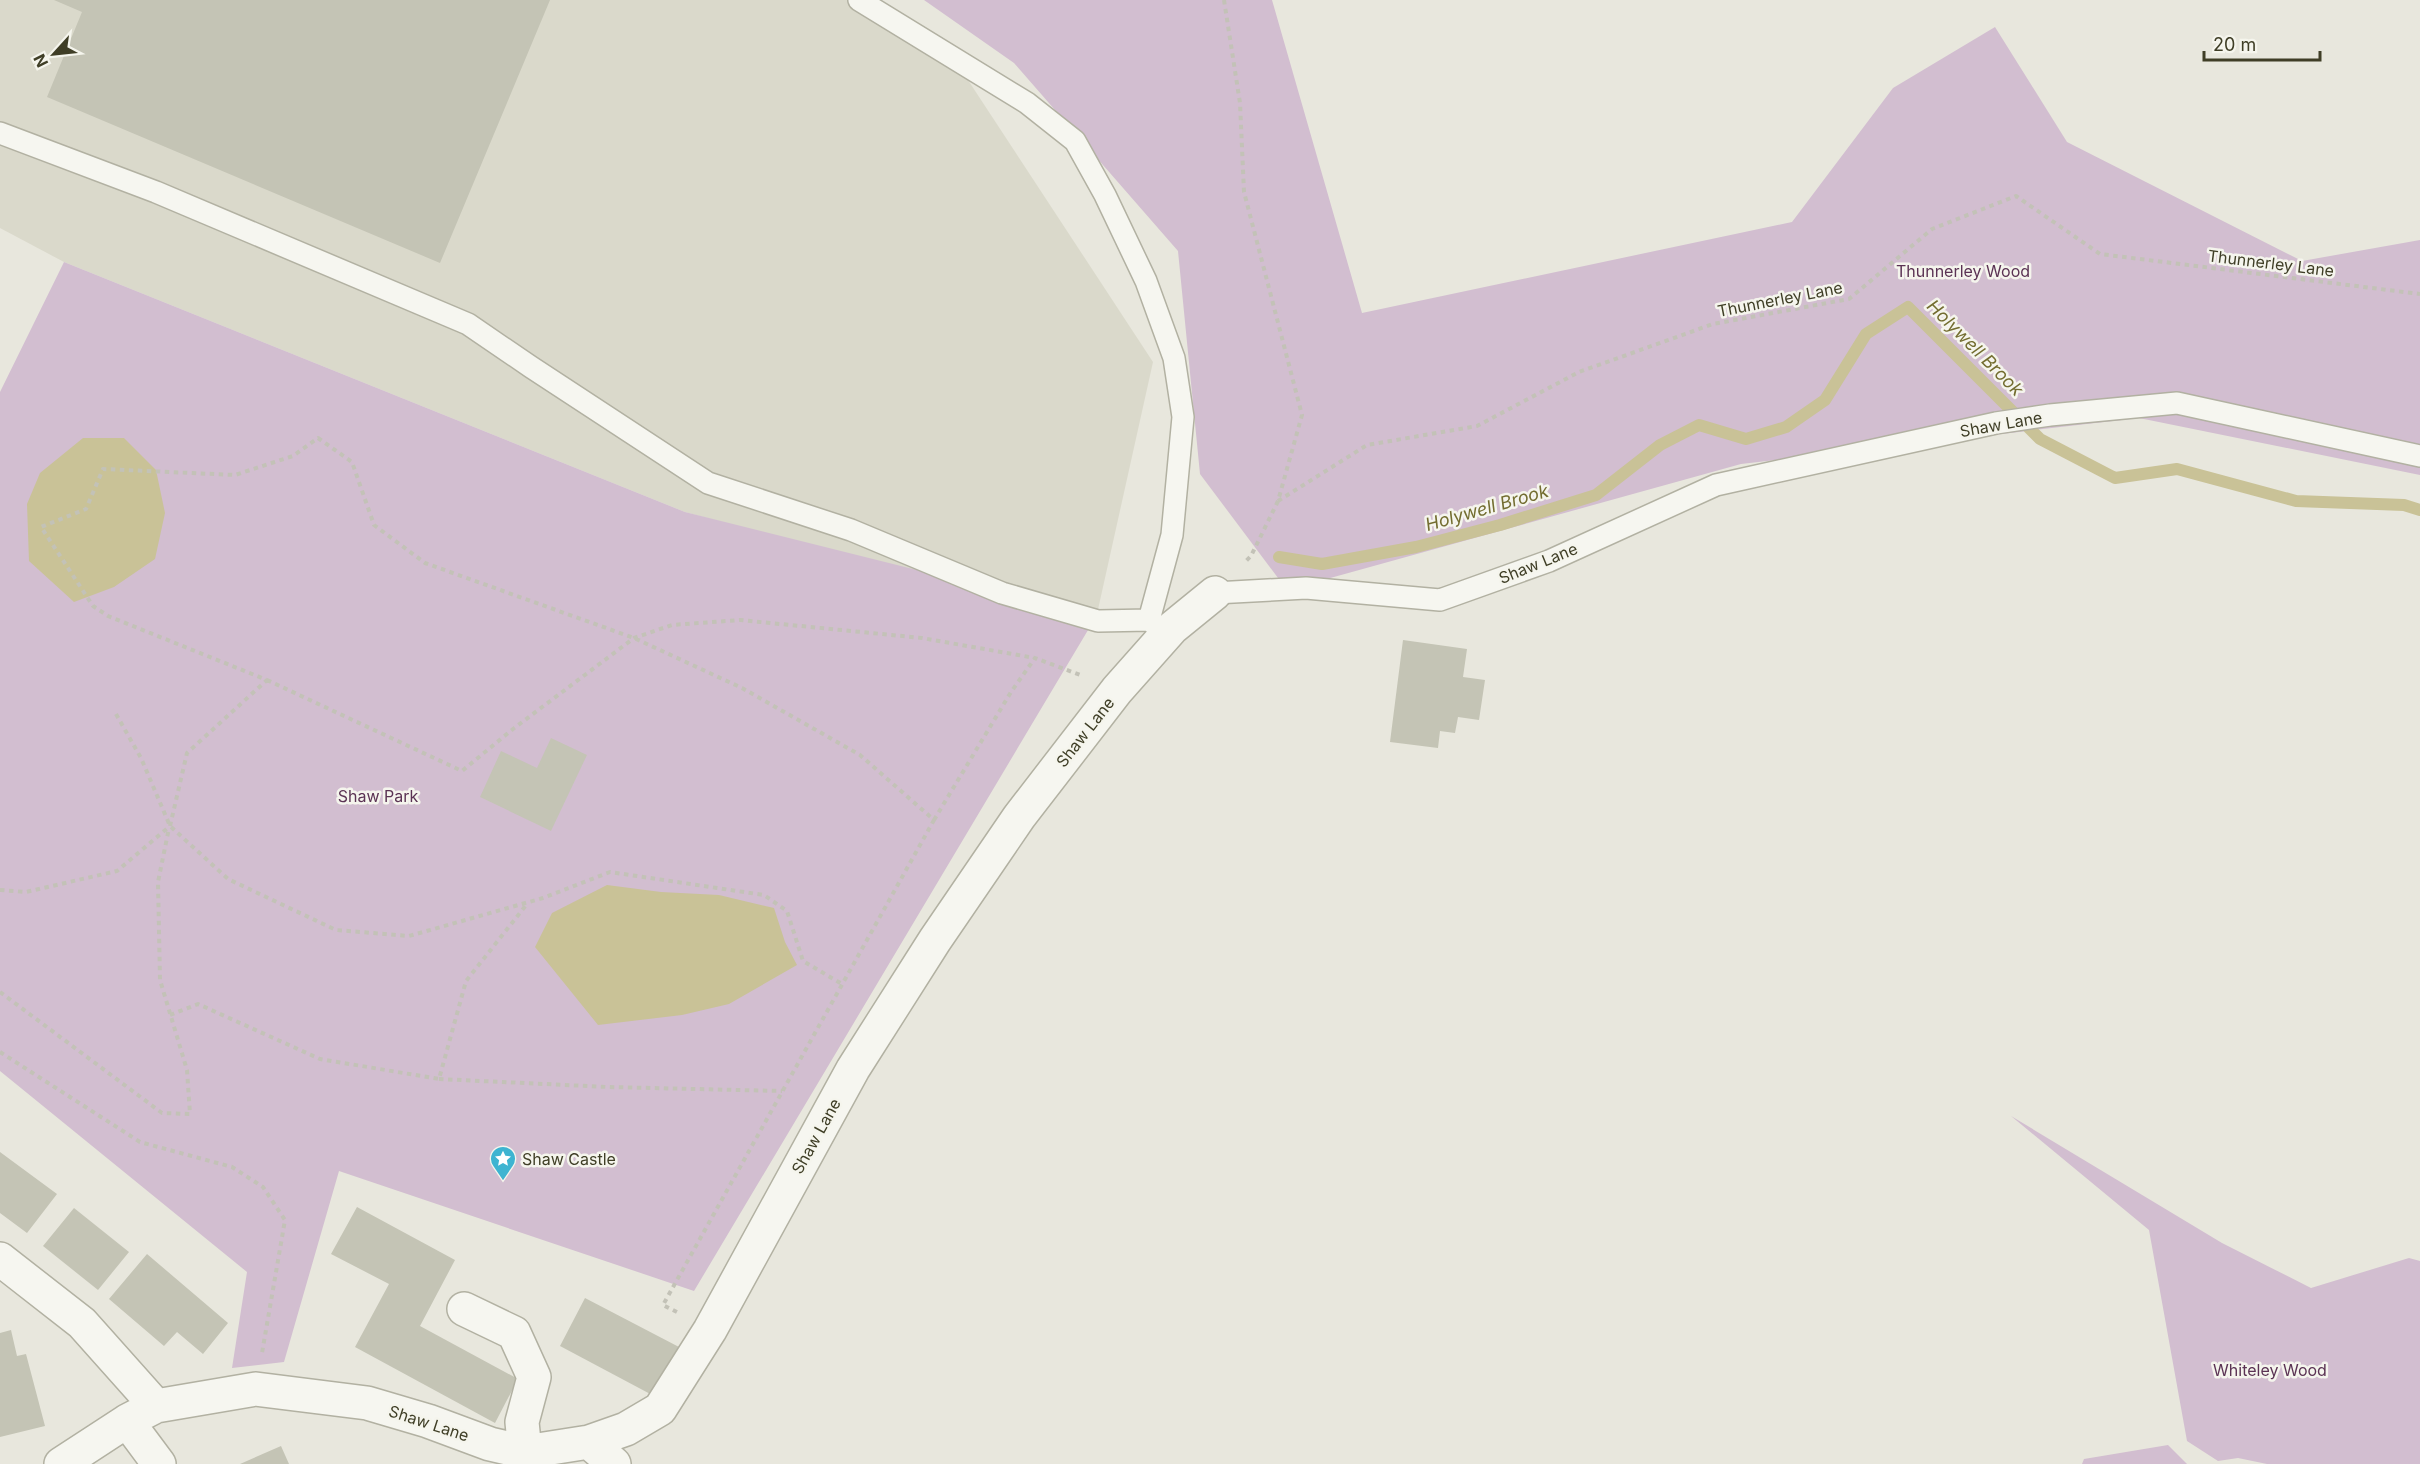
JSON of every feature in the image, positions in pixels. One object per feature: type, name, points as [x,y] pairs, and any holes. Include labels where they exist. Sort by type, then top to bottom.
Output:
[{"type":"street","name":"Shaw Lane","points":[[61,1464],[156,1406],[256,1389],[367,1403],[428,1421],[489,1444],[525,1452],[589,1442],[626,1429],[660,1408],[710,1330],[853,1069],[909,980],[1019,817],[1117,690],[1160,624],[1215,593]]},
{"type":"street","points":[[0,1259],[82,1323],[156,1406]]},
{"type":"street","points":[[464,1310],[514,1333],[534,1377],[522,1422],[525,1452]]},
{"type":"street","points":[[128,1421],[159,1464]]},
{"type":"street","points":[[589,1442],[614,1464]]},
{"type":"lane","points":[[0,133],[156,192],[468,324],[531,368],[708,483],[850,530],[1002,593],[1098,621],[1160,624],[1184,417],[1174,358],[1146,281],[1105,195],[1075,141],[1027,103],[859,0]]},
{"type":"lane","name":"Shaw Lane","points":[[1215,593],[1306,588],[1440,600],[1549,561],[1716,485],[1996,423],[2050,415],[2177,403],[2420,456]]},
{"type":"path","points":[[1215,593],[1251,556],[1278,501],[1302,415],[1244,192],[1240,103],[1224,0]]},
{"type":"path","name":"Thunnerley Lane","points":[[1278,501],[1367,445],[1477,426],[1579,372],[1713,324],[1849,299],[1932,229],[2016,196],[2100,254],[2420,294]]},
{"type":"path","points":[[934,820],[860,755],[742,688],[634,638],[425,563],[374,525],[352,462],[318,438],[293,456],[235,475],[103,469],[86,508],[40,527],[93,606],[108,616],[267,680],[462,771],[513,729],[634,638],[672,625],[740,620],[922,638],[1035,658],[1117,690]]},
{"type":"path","points":[[710,1330],[663,1305],[934,820],[1011,692],[1035,658]]},
{"type":"path","points":[[0,992],[162,1113],[190,1114],[186,1070],[160,980],[158,882],[187,753],[267,680]]},
{"type":"path","points":[[116,714],[141,758],[170,826],[228,879],[336,930],[409,936],[527,903],[610,872],[764,895],[787,910],[803,961],[842,984]]},
{"type":"path","points":[[0,890],[26,892],[117,871],[170,826]]},
{"type":"path","points":[[439,1079],[466,981],[527,903]]},
{"type":"path","points":[[170,1015],[198,1004],[320,1059],[439,1079],[608,1087],[782,1091]]},
{"type":"path","points":[[0,1052],[140,1142],[232,1167],[263,1187],[285,1220],[256,1389]]},
{"type":"shaded area","points":[[0,0],[873,0],[945,45],[1153,362],[1095,623],[685,512],[64,262],[0,228]]},
{"type":"shaded area","points":[[83,438],[124,438],[156,470],[165,513],[155,559],[114,587],[74,602],[29,561],[27,504],[40,473]]},
{"type":"shaded area","points":[[607,885],[661,892],[719,895],[774,908],[785,942],[797,965],[729,1004],[682,1015],[598,1025],[535,947],[552,913]]},
{"type":"green space","name":"Thunnerley Wood","points":[[924,0],[1272,0],[1362,313],[1792,222],[1893,88],[1995,27],[2067,142],[2302,261],[2420,240],[2420,475],[2139,418],[1741,464],[1287,590],[1200,474],[1178,251],[1014,63]]},
{"type":"green space","name":"Shaw Park","points":[[64,262],[685,512],[1097,615],[694,1291],[339,1171],[284,1362],[232,1368],[247,1272],[0,1071],[0,392]]},
{"type":"green space","name":"Whiteley Wood","points":[[2011,1116],[2222,1243],[2311,1288],[2409,1258],[2420,1261],[2420,1464],[2267,1464],[2238,1458],[2218,1461],[2187,1441],[2149,1230]]},
{"type":"green space","points":[[2168,1445],[2187,1464],[2082,1464],[2084,1459]]},
{"type":"building","points":[[54,0],[550,0],[440,263],[47,97],[82,12]]},
{"type":"building","points":[[1403,640],[1467,649],[1463,677],[1485,680],[1479,720],[1458,717],[1455,733],[1440,731],[1438,748],[1390,742]]},
{"type":"building","points":[[551,738],[587,755],[551,831],[480,797],[501,751],[537,768]]},
{"type":"building","points":[[0,1152],[57,1194],[27,1233],[0,1213]]},
{"type":"building","points":[[357,1207],[455,1260],[420,1326],[518,1379],[495,1423],[355,1347],[389,1284],[331,1254]]},
{"type":"building","points":[[74,1208],[129,1252],[98,1290],[43,1246]]},
{"type":"building","points":[[147,1254],[228,1323],[203,1354],[177,1332],[164,1346],[109,1299]]},
{"type":"building","points":[[585,1298],[679,1347],[654,1396],[560,1346]]},
{"type":"building","points":[[11,1330],[17,1356],[26,1354],[45,1426],[0,1437],[0,1333]]},
{"type":"building","points":[[281,1446],[289,1464],[240,1464]]},
{"type":"waterway","name":"Holywell Brook","points":[[1279,557],[1322,564],[1416,547],[1500,525],[1596,495],[1660,445],[1699,425],[1746,439],[1786,427],[1825,400],[1866,334],[1908,307],[2040,439],[2115,478],[2177,469],[2296,501],[2404,505],[2420,510]]},
{"type":"place","name":"Shaw Castle","points":[[503,1182]]}]
